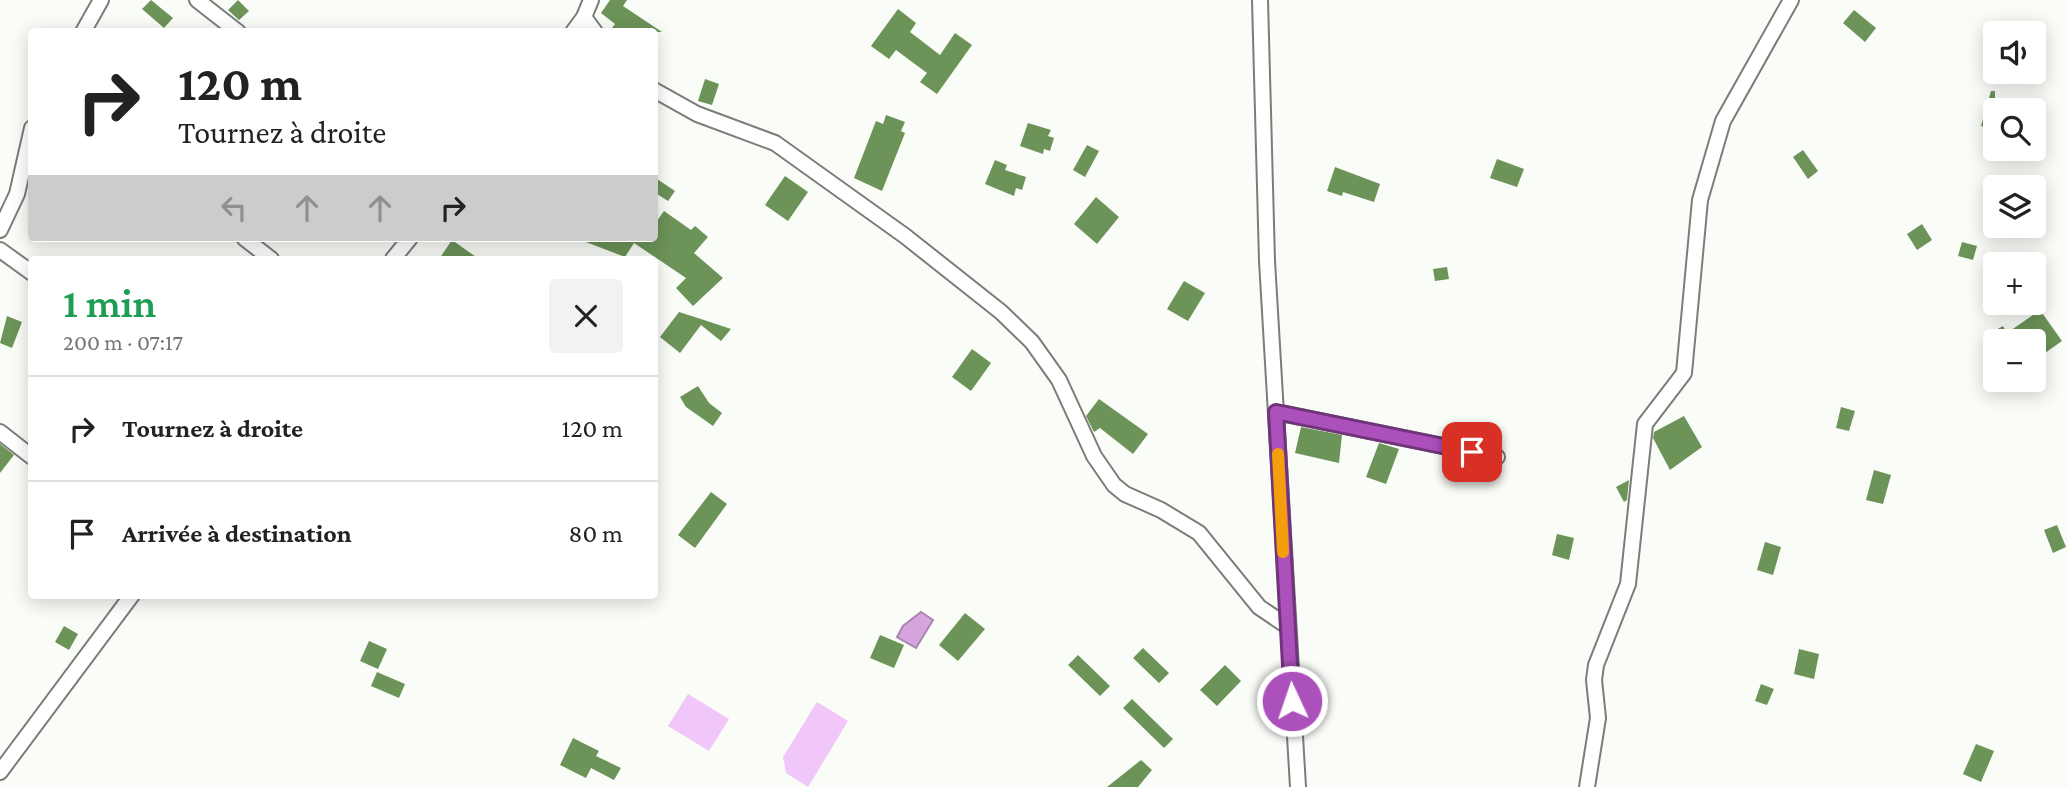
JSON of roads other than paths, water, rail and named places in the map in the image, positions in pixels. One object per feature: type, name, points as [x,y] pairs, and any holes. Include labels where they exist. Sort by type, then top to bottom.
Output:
[{"type":"street","points":[[84,28],[101,0]]},
{"type":"street","points":[[197,0],[233,28]]},
{"type":"street","points":[[576,28],[591,0]]},
{"type":"street","points":[[1260,0],[1267,261],[1297,787]]},
{"type":"street","points":[[1587,787],[1598,718],[1594,680],[1596,665],[1628,584],[1645,424],[1684,373],[1700,200],[1723,121],[1791,0]]},
{"type":"street","points":[[584,17],[592,28]]},
{"type":"street","points":[[658,92],[697,114],[775,143],[905,236],[1001,312],[1032,342],[1059,380],[1094,456],[1114,485],[1125,494],[1161,510],[1199,533],[1259,607],[1287,626]]},
{"type":"street","points":[[0,230],[17,194],[28,146]]},
{"type":"street","points":[[249,242],[267,256]]},
{"type":"street","points":[[395,256],[407,242]]},
{"type":"street","points":[[0,250],[28,270]]},
{"type":"street","points":[[1276,412],[1497,457]]},
{"type":"street","points":[[0,432],[28,454]]},
{"type":"street","points":[[0,772],[129,599]]}]
